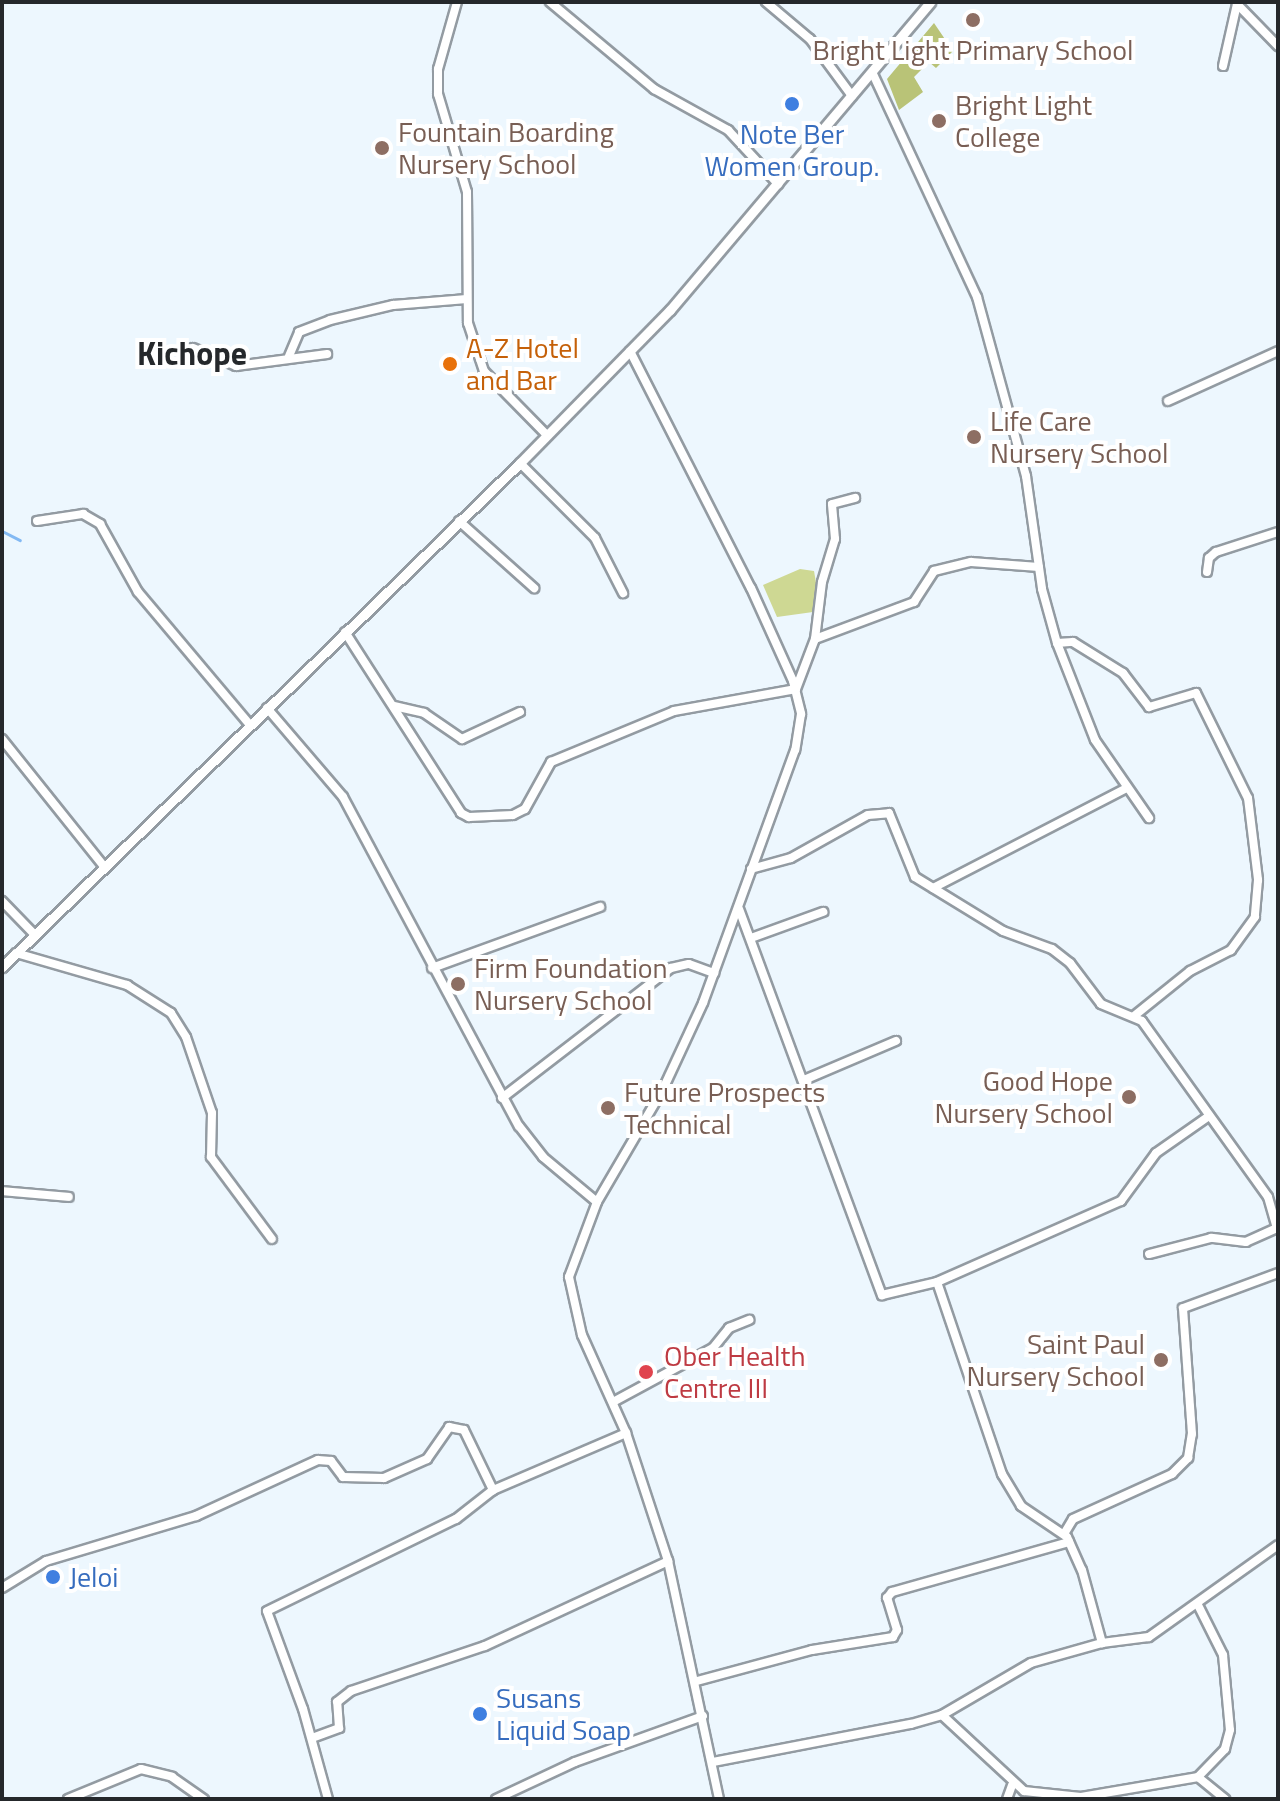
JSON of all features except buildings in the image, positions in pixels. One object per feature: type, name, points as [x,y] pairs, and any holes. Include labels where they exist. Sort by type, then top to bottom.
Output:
[{"type":"street","points":[[457,2],[438,69],[438,94],[467,192],[467,299],[477,360],[547,435]]},
{"type":"street","points":[[550,2],[654,89],[728,130],[778,184]]},
{"type":"street","points":[[766,2],[810,39],[852,96]]},
{"type":"street","points":[[2,967],[103,865],[520,463],[630,351],[873,74],[930,2]]},
{"type":"street","points":[[1236,3],[1278,46]]},
{"type":"street","points":[[1223,66],[1236,3]]},
{"type":"street","points":[[873,74],[977,297],[1026,476],[1039,567],[1057,643],[1095,740],[1149,818]]},
{"type":"street","points":[[289,356],[299,332],[330,320],[393,305],[467,299]]},
{"type":"street","points":[[193,348],[236,366],[289,356],[327,354]]},
{"type":"street","points":[[630,351],[697,475],[796,689],[801,714],[798,740],[714,973],[673,1070],[597,1202],[574,1253],[570,1288],[582,1335],[626,1433],[668,1561],[697,1681],[719,1799]]},
{"type":"street","points":[[1168,401],[1278,351]]},
{"type":"street","points":[[520,463],[595,538],[623,593]]},
{"type":"street","points":[[796,689],[815,639],[822,582],[835,539],[832,504],[855,498]]},
{"type":"street","points":[[37,521],[83,514],[100,524],[138,592],[250,725]]},
{"type":"street","points":[[459,521],[534,588]]},
{"type":"street","points":[[1207,572],[1209,558],[1216,552],[1278,532]]},
{"type":"street","points":[[815,639],[914,602],[934,571],[949,565],[971,562],[1039,567]]},
{"type":"street","points":[[345,632],[461,813],[476,817],[521,812],[551,762],[664,715],[725,699],[796,689]]},
{"type":"street","points":[[1057,643],[1073,642],[1123,673],[1149,707],[1189,693],[1200,697],[1243,785],[1254,823],[1258,908],[1244,938],[1218,959],[1184,974],[1134,1016]]},
{"type":"street","points":[[394,706],[424,713],[462,739],[520,712]]},
{"type":"street","points":[[267,708],[343,797],[502,1098],[543,1157],[597,1202]]},
{"type":"street","points":[[2,739],[103,865]]},
{"type":"street","points":[[933,888],[1127,788]]},
{"type":"street","points":[[751,869],[782,862],[881,811],[896,824],[911,873],[1015,937],[1052,949],[1070,963],[1101,1004],[1134,1016],[1268,1197],[1278,1240]]},
{"type":"street","points":[[2,901],[34,934]]},
{"type":"street","points":[[432,968],[600,907]]},
{"type":"street","points":[[738,908],[881,1293],[937,1282],[1121,1201],[1156,1153],[1209,1116]]},
{"type":"street","points":[[751,938],[823,912]]},
{"type":"street","points":[[16,953],[127,985],[171,1013],[186,1037],[212,1113],[211,1157],[272,1239]]},
{"type":"street","points":[[502,1098],[671,968],[689,964],[714,973]]},
{"type":"street","points":[[804,1080],[896,1041]]},
{"type":"street","points":[[2,1191],[69,1197]]},
{"type":"street","points":[[1268,1197],[1278,1193]]},
{"type":"street","points":[[1149,1254],[1211,1238],[1246,1242],[1277,1228]]},
{"type":"street","points":[[1066,1538],[1073,1519],[1172,1474],[1188,1458],[1192,1425],[1183,1308],[1278,1273]]},
{"type":"street","points":[[937,1282],[975,1407],[1009,1490],[1027,1511],[1066,1538],[1102,1643]]},
{"type":"street","points":[[613,1402],[713,1348],[729,1328],[749,1320]]},
{"type":"street","points":[[2,1588],[46,1561],[196,1516],[318,1460],[331,1461],[343,1477],[384,1478],[427,1459],[449,1427],[464,1430],[493,1490]]},
{"type":"street","points":[[328,1799],[312,1738],[267,1611],[456,1519],[493,1490],[626,1433]]},
{"type":"street","points":[[697,1681],[812,1650],[893,1637],[897,1630],[887,1598],[892,1592],[1066,1538]]},
{"type":"street","points":[[713,1762],[942,1715],[1031,1663],[1102,1643],[1149,1637],[1278,1545]]},
{"type":"street","points":[[312,1738],[339,1728],[337,1702],[351,1691],[493,1643],[668,1561]]},
{"type":"street","points":[[942,1715],[1012,1785],[1033,1793],[1082,1798],[1179,1784],[1198,1777],[1225,1749],[1230,1730],[1223,1655],[1198,1605]]},
{"type":"street","points":[[496,1799],[575,1762],[703,1716]]},
{"type":"street","points":[[68,1799],[141,1769],[172,1777],[204,1799]]},
{"type":"street","points":[[1198,1777],[1225,1799]]},
{"type":"street","points":[[1007,1799],[1012,1785]]},
{"type":"green space","points":[[934,23],[953,51],[936,68],[929,62],[914,77],[923,92],[899,110],[887,79]]},
{"type":"green space","points":[[800,569],[814,571],[818,594],[813,612],[777,617],[763,585]]},
{"type":"waterway","points":[[2,531],[20,540]]},
{"type":"place","name":"Bright Light Primary School","points":[[973,20]]},
{"type":"place","name":"Note Ber Women Group.","points":[[792,104]]},
{"type":"place","name":"Bright Light College","points":[[939,121]]},
{"type":"place","name":"Fountain Boarding Nursery School","points":[[382,148]]},
{"type":"place","name":"A-Z Hotel and Bar","points":[[450,364]]},
{"type":"place","name":"Life Care Nursery School","points":[[974,437]]},
{"type":"place","name":"Firm Foundation Nursery School","points":[[458,984]]},
{"type":"place","name":"Good Hope Nursery School","points":[[1129,1097]]},
{"type":"place","name":"Future Prospects Technical","points":[[608,1108]]},
{"type":"place","name":"Saint Paul Nursery School","points":[[1161,1360]]},
{"type":"place","name":"Ober Health Centre III","points":[[646,1372]]},
{"type":"place","name":"Jeloi","points":[[53,1577]]},
{"type":"place","name":"Susans Liquid Soap","points":[[480,1714]]},
{"type":"district","name":"Kichope","points":[[192,353]]}]
